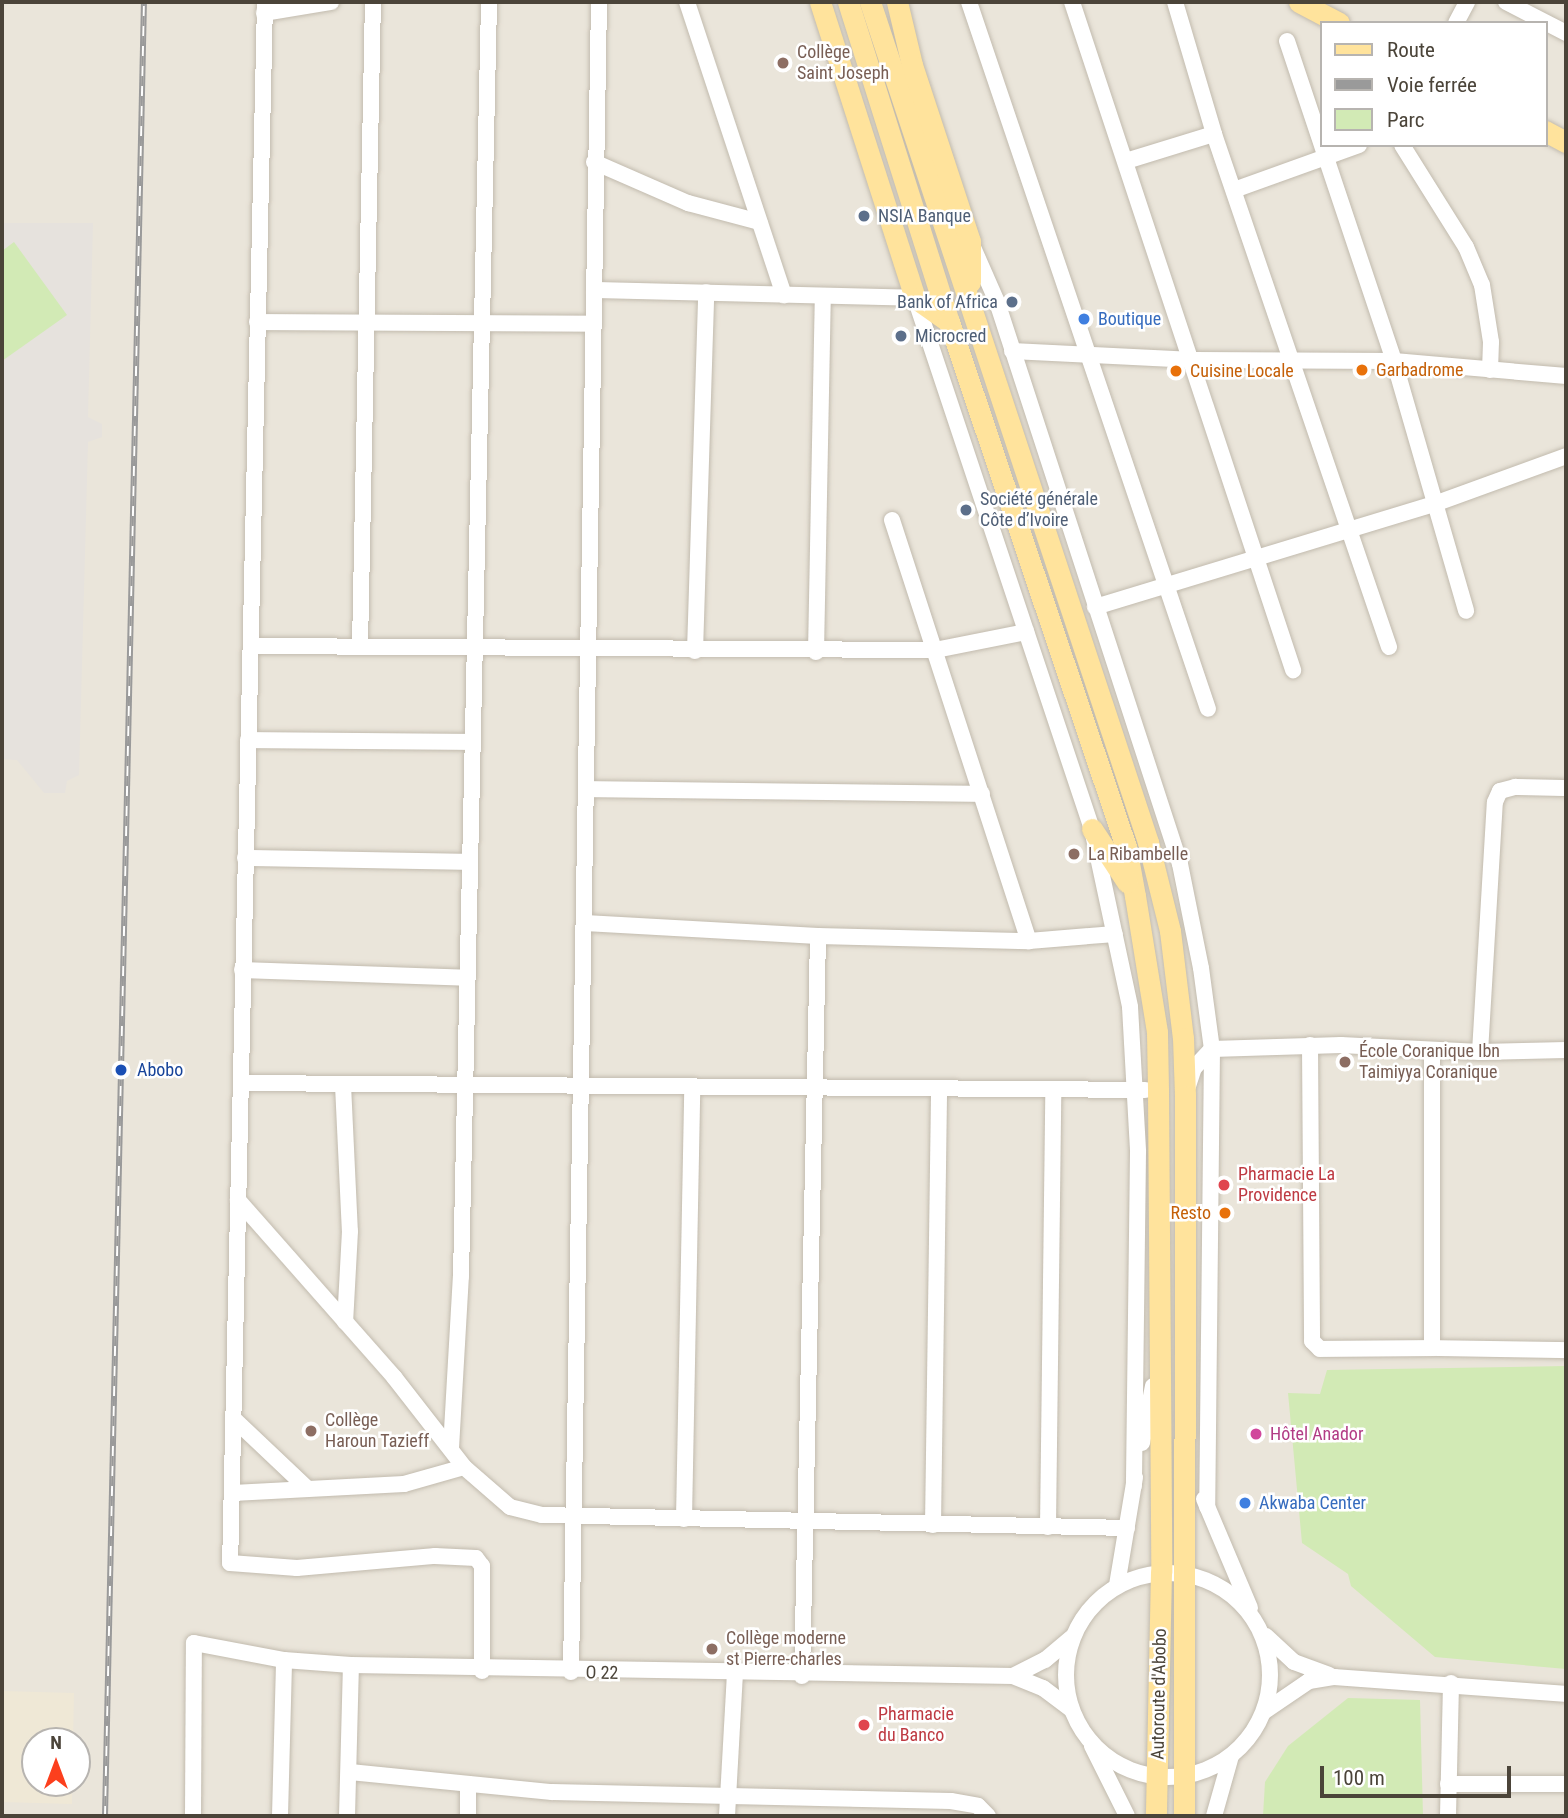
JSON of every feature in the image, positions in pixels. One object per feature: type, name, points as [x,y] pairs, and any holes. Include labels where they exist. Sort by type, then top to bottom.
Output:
[{"type":"main road","points":[[820,2],[915,298],[949,322]]},
{"type":"main road","name":"Autoroute d'Abobo","points":[[848,2],[949,322],[1126,847],[1135,896],[1157,1032],[1157,1369],[1161,1572],[1156,1816]]},
{"type":"main road","name":"Autoroute d'Abobo","points":[[870,2],[969,294],[1148,842],[1170,930],[1183,1038],[1185,1096],[1187,1574],[1184,1816]]},
{"type":"main road","points":[[897,2],[912,65],[970,241],[969,294]]},
{"type":"main road","points":[[1299,2],[1322,7],[1337,21]]},
{"type":"main road","points":[[1547,132],[1566,142]]},
{"type":"main road","points":[[1092,829],[1135,896]]},
{"type":"street","points":[[331,2],[265,8],[230,1563],[297,1568],[435,1556],[476,1559],[482,1566],[481,1671]]},
{"type":"street","points":[[360,647],[369,324],[373,2]]},
{"type":"street","points":[[451,1448],[461,1276],[462,1084],[489,2]]},
{"type":"street","points":[[571,1672],[585,923],[586,651],[594,162],[599,2]]},
{"type":"street","points":[[687,2],[785,295]]},
{"type":"street","points":[[969,2],[1208,709]]},
{"type":"street","points":[[1072,2],[1194,360],[1293,670]]},
{"type":"street","points":[[1175,2],[1214,134],[1289,362],[1389,647]]},
{"type":"street","points":[[1457,21],[1467,2]]},
{"type":"street","points":[[1506,2],[1543,21]]},
{"type":"street","points":[[1547,23],[1566,33]]},
{"type":"street","points":[[1287,41],[1320,144]]},
{"type":"street","points":[[1126,161],[1214,134]]},
{"type":"street","points":[[1321,147],[1394,361],[1466,611]]},
{"type":"street","points":[[1234,190],[1353,147]]},
{"type":"street","points":[[1403,147],[1466,247],[1482,285],[1491,342],[1490,370]]},
{"type":"street","points":[[594,162],[688,203],[760,222]]},
{"type":"street","points":[[970,241],[1013,351],[1180,863],[1212,1049],[1207,1507]]},
{"type":"street","points":[[594,290],[915,298],[1092,829],[1130,1007],[1137,1091],[1134,1486]]},
{"type":"street","points":[[695,650],[706,292]]},
{"type":"street","points":[[816,652],[823,296]]},
{"type":"street","points":[[257,322],[593,324]]},
{"type":"street","points":[[1013,351],[1194,360],[1394,361],[1566,376]]},
{"type":"street","points":[[1095,607],[1168,587],[1347,527],[1437,503],[1566,456]]},
{"type":"street","points":[[892,520],[1029,941]]},
{"type":"street","points":[[251,646],[586,651],[935,650],[1026,632]]},
{"type":"street","points":[[248,740],[470,742]]},
{"type":"street","points":[[1480,1052],[1495,802],[1500,792],[1516,787],[1566,788]]},
{"type":"street","points":[[587,789],[982,794]]},
{"type":"street","points":[[246,858],[467,862]]},
{"type":"street","points":[[585,923],[818,936],[1029,941],[1115,934]]},
{"type":"street","points":[[802,1675],[817,1088],[818,936]]},
{"type":"street","points":[[242,970],[466,978]]},
{"type":"street","points":[[1185,1096],[1194,1068],[1212,1049],[1310,1045],[1480,1052],[1566,1051]]},
{"type":"street","points":[[1310,1045],[1313,1346],[1566,1350]]},
{"type":"street","points":[[1432,1050],[1432,1348]]},
{"type":"street","points":[[241,1083],[1137,1091],[1158,1089]]},
{"type":"street","points":[[343,1085],[350,1231],[345,1322]]},
{"type":"street","points":[[684,1519],[692,1087]]},
{"type":"street","points":[[933,1525],[939,1089]]},
{"type":"street","points":[[1048,1527],[1053,1090]]},
{"type":"street","points":[[238,1200],[345,1322],[464,1467],[510,1507],[542,1516],[807,1519],[933,1525],[1127,1528]]},
{"type":"street","points":[[1117,1585],[1157,1369]]},
{"type":"street","points":[[235,1420],[308,1489]]},
{"type":"street","points":[[1089,1741],[1109,1759],[1157,1777],[1184,1776],[1231,1756],[1251,1736],[1265,1712],[1272,1671],[1262,1632],[1207,1507],[1185,1422]]},
{"type":"street","points":[[233,1493],[415,1483],[464,1467]]},
{"type":"street","points":[[1013,1676],[1039,1664],[1071,1638],[1098,1599],[1117,1585],[1161,1572],[1187,1574],[1225,1588],[1253,1616]]},
{"type":"street","points":[[1262,1632],[1294,1662],[1335,1677]]},
{"type":"street","points":[[1071,1638],[1065,1674],[1071,1709],[1127,1816]]},
{"type":"street","name":"O 22","points":[[193,1816],[194,1643],[284,1660],[481,1671],[1013,1676]]},
{"type":"street","points":[[280,1816],[284,1660]]},
{"type":"street","points":[[347,1816],[351,1665]]},
{"type":"street","points":[[727,1816],[735,1674]]},
{"type":"street","points":[[1013,1676],[1043,1688],[1071,1709]]},
{"type":"street","points":[[1265,1712],[1308,1681],[1335,1677],[1451,1683],[1566,1694]]},
{"type":"street","points":[[1448,1816],[1451,1683]]},
{"type":"street","points":[[1214,1816],[1231,1756]]},
{"type":"street","points":[[350,1772],[552,1792],[951,1801],[978,1806],[988,1816]]},
{"type":"street","points":[[468,1784],[468,1816]]},
{"type":"street","points":[[1448,1784],[1566,1784]]},
{"type":"shaded area","points":[[2,2],[1566,2],[1566,1816],[2,1816]]},
{"type":"shaded area","points":[[2,223],[93,223],[88,417],[102,424],[102,437],[88,442],[79,775],[67,781],[65,793],[44,793],[17,760],[2,759]]},
{"type":"shaded area","points":[[2,1691],[74,1693],[73,1727],[21,1727],[21,1797],[72,1797],[72,1804],[2,1802]]},
{"type":"green space","points":[[14,242],[67,315],[2,361],[2,251]]},
{"type":"green space","points":[[1566,1366],[1566,1669],[1435,1657],[1351,1586],[1348,1574],[1302,1543],[1288,1393],[1320,1394],[1327,1370]]},
{"type":"green space","points":[[1348,1698],[1420,1700],[1423,1816],[1263,1816],[1265,1782],[1288,1746]]},
{"type":"railway","points":[[105,1816],[144,2]]},
{"type":"place","name":"Collège Saint Joseph","points":[[783,63]]},
{"type":"place","name":"NSIA Banque","points":[[864,216]]},
{"type":"place","name":"Bank of Africa","points":[[1012,302]]},
{"type":"place","name":"Boutique","points":[[1084,319]]},
{"type":"place","name":"Microcred","points":[[901,336]]},
{"type":"place","name":"Garbadrome","points":[[1362,370]]},
{"type":"place","name":"Cuisine Locale","points":[[1176,371]]},
{"type":"place","name":"Société générale Côte d’Ivoire","points":[[966,510]]},
{"type":"place","name":"La Ribambelle","points":[[1074,854]]},
{"type":"place","name":"École Coranique Ibn Taimiyya Coranique","points":[[1345,1062]]},
{"type":"place","name":"Abobo","points":[[121,1070]]},
{"type":"place","name":"Pharmacie La Providence","points":[[1224,1185]]},
{"type":"place","name":"Resto","points":[[1225,1213]]},
{"type":"place","name":"Collège Haroun Tazieff","points":[[311,1431]]},
{"type":"place","name":"Hôtel Anador","points":[[1256,1434]]},
{"type":"place","name":"Akwaba Center","points":[[1245,1503]]},
{"type":"place","name":"Collège moderne st Pierre-charles","points":[[712,1649]]},
{"type":"place","name":"Pharmacie du Banco","points":[[864,1725]]}]
